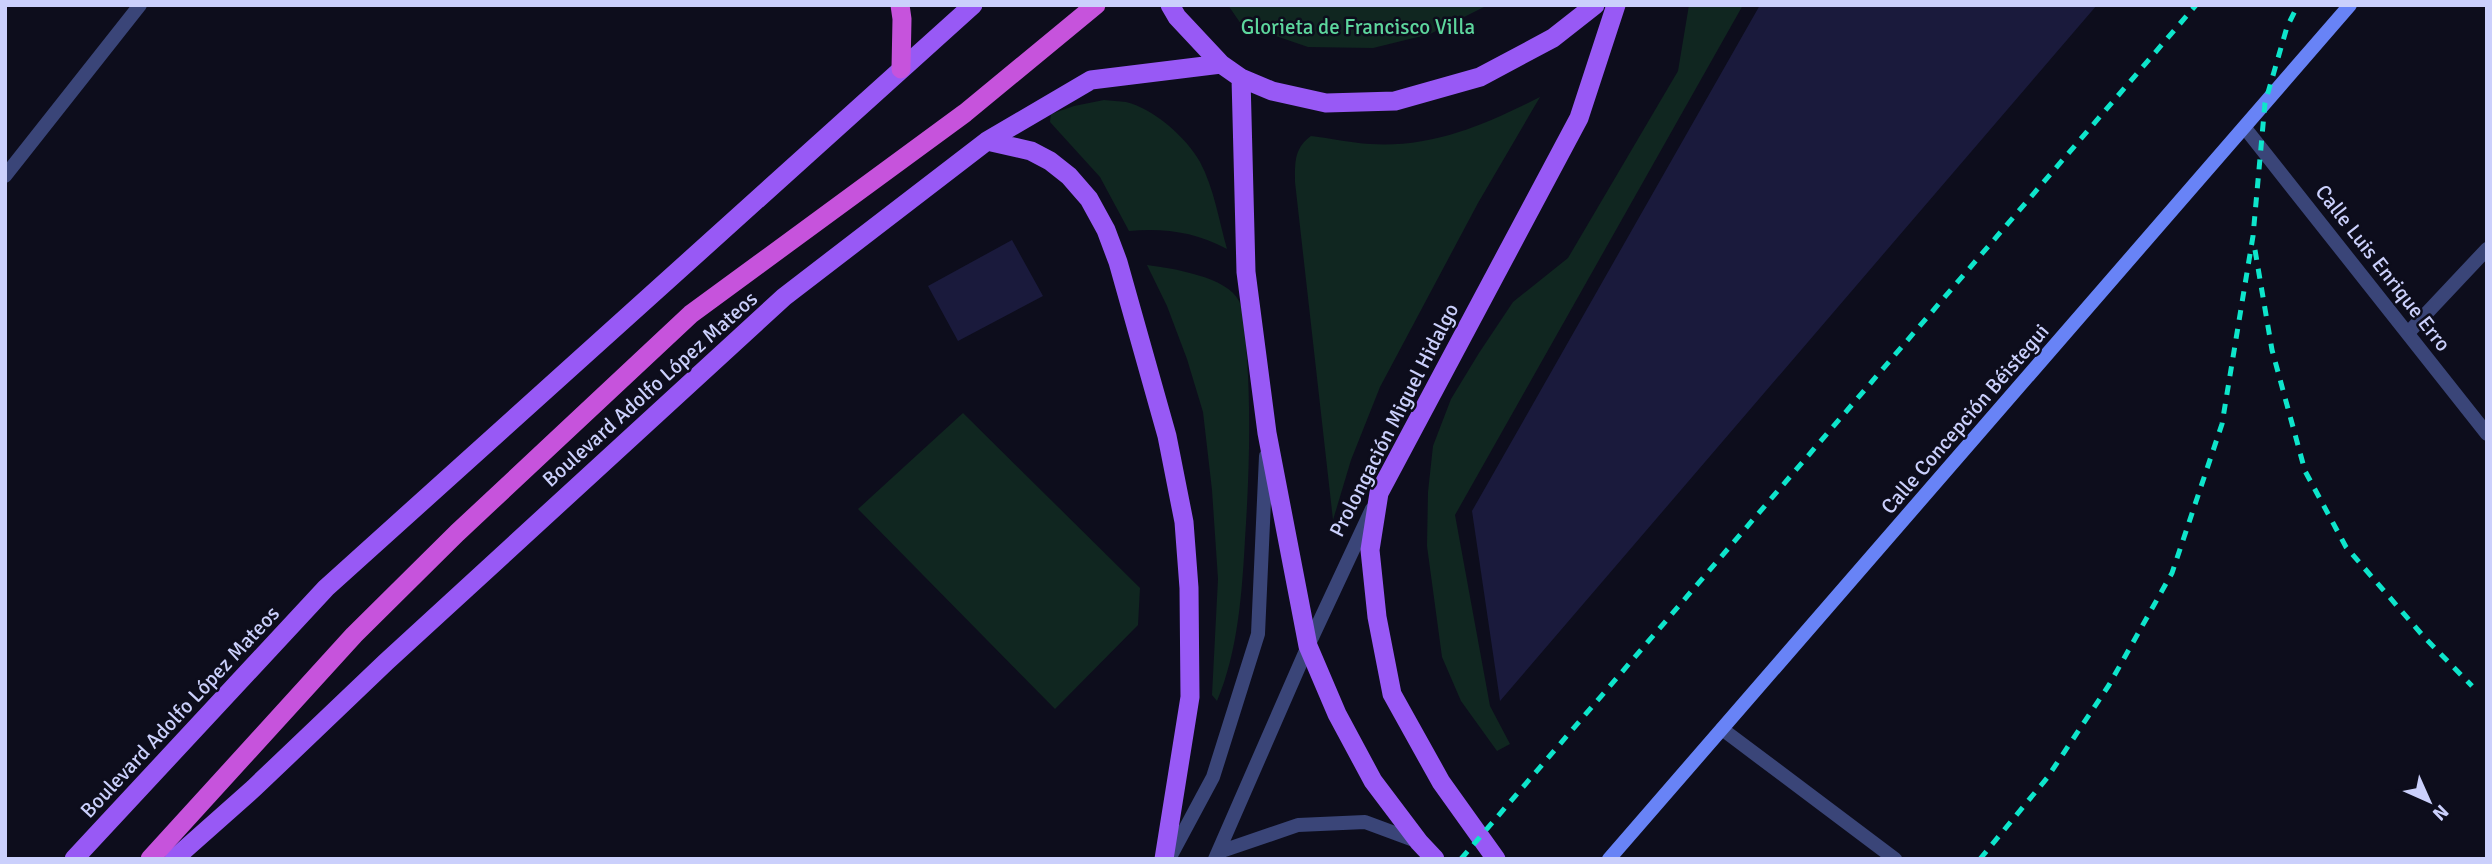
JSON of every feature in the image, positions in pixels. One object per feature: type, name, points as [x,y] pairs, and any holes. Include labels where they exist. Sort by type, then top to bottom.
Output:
[{"type":"highway","points":[[900,5],[901,69]]},
{"type":"highway","points":[[150,859],[354,635],[457,533],[691,314],[965,113],[1096,5]]},
{"type":"main road","name":"Boulevard Adolfo López Mateos","points":[[74,859],[326,588],[973,5]]},
{"type":"main road","points":[[1170,5],[1177,17],[1221,64],[1241,78],[1272,91],[1326,103],[1395,101],[1480,77],[1553,38],[1595,5]]},
{"type":"main road","name":"Prolongación Miguel Hidalgo","points":[[1379,493],[1579,118],[1616,5]]},
{"type":"main road","name":"Calle Concepción Béistegui","points":[[1609,859],[2350,5]]},
{"type":"main road","name":"Boulevard Adolfo López Mateos","points":[[174,859],[254,788],[479,575],[784,297],[987,141],[1091,80],[1221,64]]},
{"type":"main road","points":[[1241,78],[1246,272],[1267,433],[1308,646],[1337,713],[1373,781],[1435,859]]},
{"type":"main road","points":[[987,141],[1031,151],[1069,176],[1089,200],[1106,230],[1118,262],[1167,436],[1184,522],[1189,587],[1190,697],[1167,859]]},
{"type":"main road","points":[[1379,493],[1370,550],[1377,617],[1392,694],[1441,782],[1496,859]]},
{"type":"street","points":[[5,176],[140,5]]},
{"type":"street","name":"Calle Luis Enrique Erro","points":[[2245,128],[2487,434]]},
{"type":"street","points":[[2408,333],[2487,249]]},
{"type":"street","points":[[1167,859],[1213,777],[1258,634],[1267,433]]},
{"type":"street","name":"Prolongación Miguel Hidalgo","points":[[1217,856],[1308,646],[1379,493]]},
{"type":"street","points":[[1723,729],[1895,859]]},
{"type":"street","points":[[1217,856],[1298,825],[1365,822],[1419,842]]},
{"type":"green space","name":"Glorieta de Francisco Villa","points":[[1228,5],[1488,5],[1430,34],[1373,48],[1308,47],[1241,24]]},
{"type":"green space","points":[[1689,5],[1743,5],[1455,515],[1490,706],[1510,744],[1497,751],[1461,701],[1442,657],[1427,546],[1428,492],[1433,446],[1451,399],[1479,353],[1513,302],[1568,258],[1678,71]]},
{"type":"green space","points":[[1540,97],[1478,203],[1380,387],[1351,460],[1333,520],[1295,182],[1298,151],[1311,136],[1370,144],[1416,142],[1437,138],[1479,125]]},
{"type":"green space","points":[[1104,100],[1126,102],[1147,111],[1168,125],[1186,143],[1200,162],[1209,183],[1227,249],[1179,232],[1129,231],[1100,177],[1050,122],[1051,114]]},
{"type":"green space","points":[[1147,265],[1198,275],[1223,286],[1239,301],[1245,321],[1249,448],[1242,580],[1238,622],[1230,662],[1217,701],[1212,695],[1218,579],[1203,412],[1167,306]]},
{"type":"green space","points":[[963,413],[1140,588],[1138,625],[1055,709],[858,509]]},
{"type":"building","points":[[1760,5],[2097,5],[1500,701],[1472,511]]},
{"type":"building","points":[[1012,240],[1043,296],[958,341],[928,286]]},
{"type":"railway","points":[[1461,859],[2196,5]]},
{"type":"railway","points":[[1980,859],[2047,778],[2109,685],[2172,573],[2222,424],[2253,236],[2265,103],[2287,27],[2298,5]]},
{"type":"railway","points":[[2255,250],[2272,350],[2305,471],[2346,547],[2424,637],[2472,686]]}]
